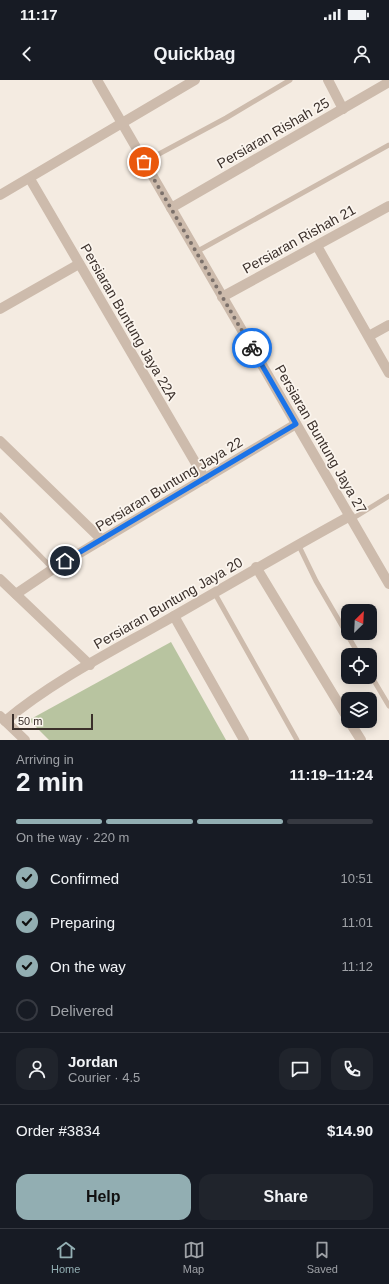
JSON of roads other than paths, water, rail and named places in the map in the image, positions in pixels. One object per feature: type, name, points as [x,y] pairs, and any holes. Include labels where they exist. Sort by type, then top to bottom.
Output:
[{"type":"street","name":"Persiaran Buntung Jaya 27","points":[[97,80],[121,124],[389,584]]},
{"type":"street","points":[[0,195],[30,179],[96,137],[121,124],[195,80]]},
{"type":"street","points":[[328,80],[343,109]]},
{"type":"street","name":"Persiaran Rishah 25","points":[[171,208],[389,82]]},
{"type":"street","name":"Persiaran Buntung Jaya 22A","points":[[30,179],[205,479]]},
{"type":"street","name":"Persiaran Rishah 21","points":[[222,296],[389,206]]},
{"type":"street","points":[[317,246],[389,373]]},
{"type":"street","points":[[0,309],[79,264]]},
{"type":"street","points":[[369,336],[389,325]]},
{"type":"street","name":"Persiaran Buntung Jaya 22","points":[[16,594],[53,569],[296,424]]},
{"type":"street","points":[[0,441],[102,540]]},
{"type":"street","name":"Persiaran Buntung Jaya 20","points":[[2,718],[256,567],[351,518]]},
{"type":"street","points":[[256,567],[341,707]]},
{"type":"street","points":[[0,578],[90,665]]},
{"type":"street","points":[[174,616],[244,740]]},
{"type":"street","points":[[2,718],[25,740]]},
{"type":"street","points":[[353,728],[358,739]]},
{"type":"lane","points":[[144,162],[226,118],[290,80]]},
{"type":"lane","points":[[196,252],[389,145]]},
{"type":"lane","name":"Persiaran Buntung Jaya 20","points":[[351,518],[389,496]]},
{"type":"lane","points":[[0,515],[53,569]]},
{"type":"lane","points":[[298,544],[316,580],[355,648]]},
{"type":"lane","points":[[214,592],[297,740]]},
{"type":"lane","points":[[376,684],[389,706]]}]
